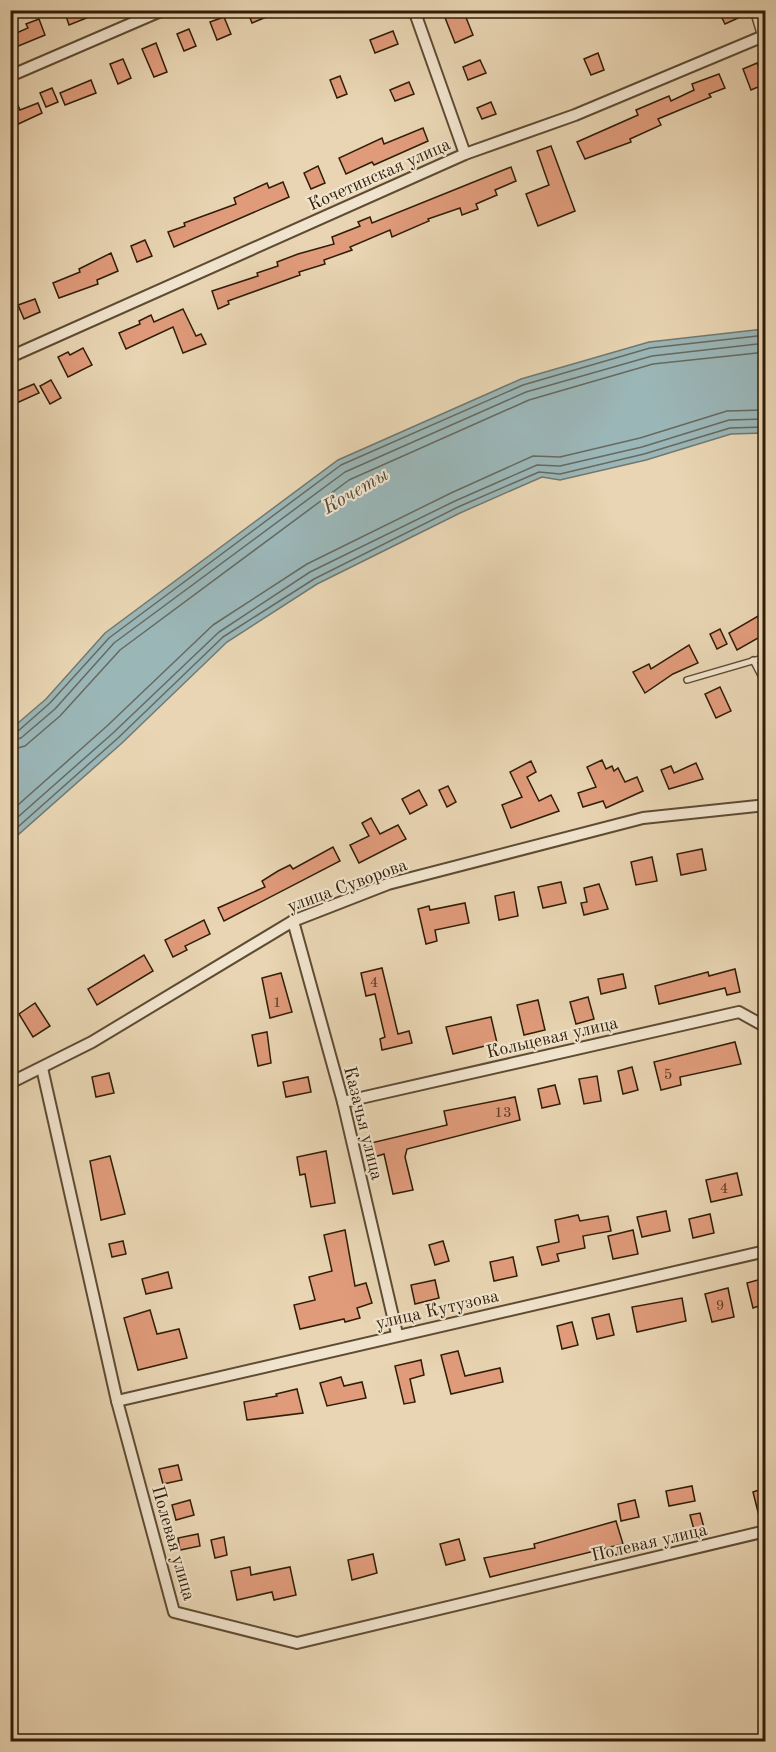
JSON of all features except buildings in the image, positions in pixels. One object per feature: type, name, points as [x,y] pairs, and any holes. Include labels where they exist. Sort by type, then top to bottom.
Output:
[{"type":"street","points":[[10,76],[151,13],[163,10]]},
{"type":"street","points":[[414,10],[465,154]]},
{"type":"street","name":"Кочетинская улица","points":[[10,357],[465,154],[575,115],[763,36]]},
{"type":"street","name":"улица Суворова","points":[[10,1083],[92,1042],[293,921],[388,884],[632,821],[765,805]]},
{"type":"street","name":"Казачья улица","points":[[293,921],[343,1102],[397,1334]]},
{"type":"street","name":"Кольцевая улица","points":[[343,1102],[739,1012],[765,1027]]},
{"type":"street","name":"Полевая улица","points":[[42,1068],[117,1401],[174,1611],[297,1643],[765,1531]]},
{"type":"street","name":"улица Кутузова","points":[[117,1401],[397,1334],[765,1251]]},
{"type":"lane","points":[[753,10],[763,36]]},
{"type":"lane","points":[[687,680],[765,657]]},
{"type":"lane","points":[[753,660],[765,685]]},
{"type":"water","name":"Кочеты","points":[[765,329],[765,433],[731,434],[646,460],[560,480],[542,477],[460,513],[317,584],[227,642],[122,743],[11,841],[11,729],[46,699],[105,633],[338,460],[521,379],[649,342]]}]
